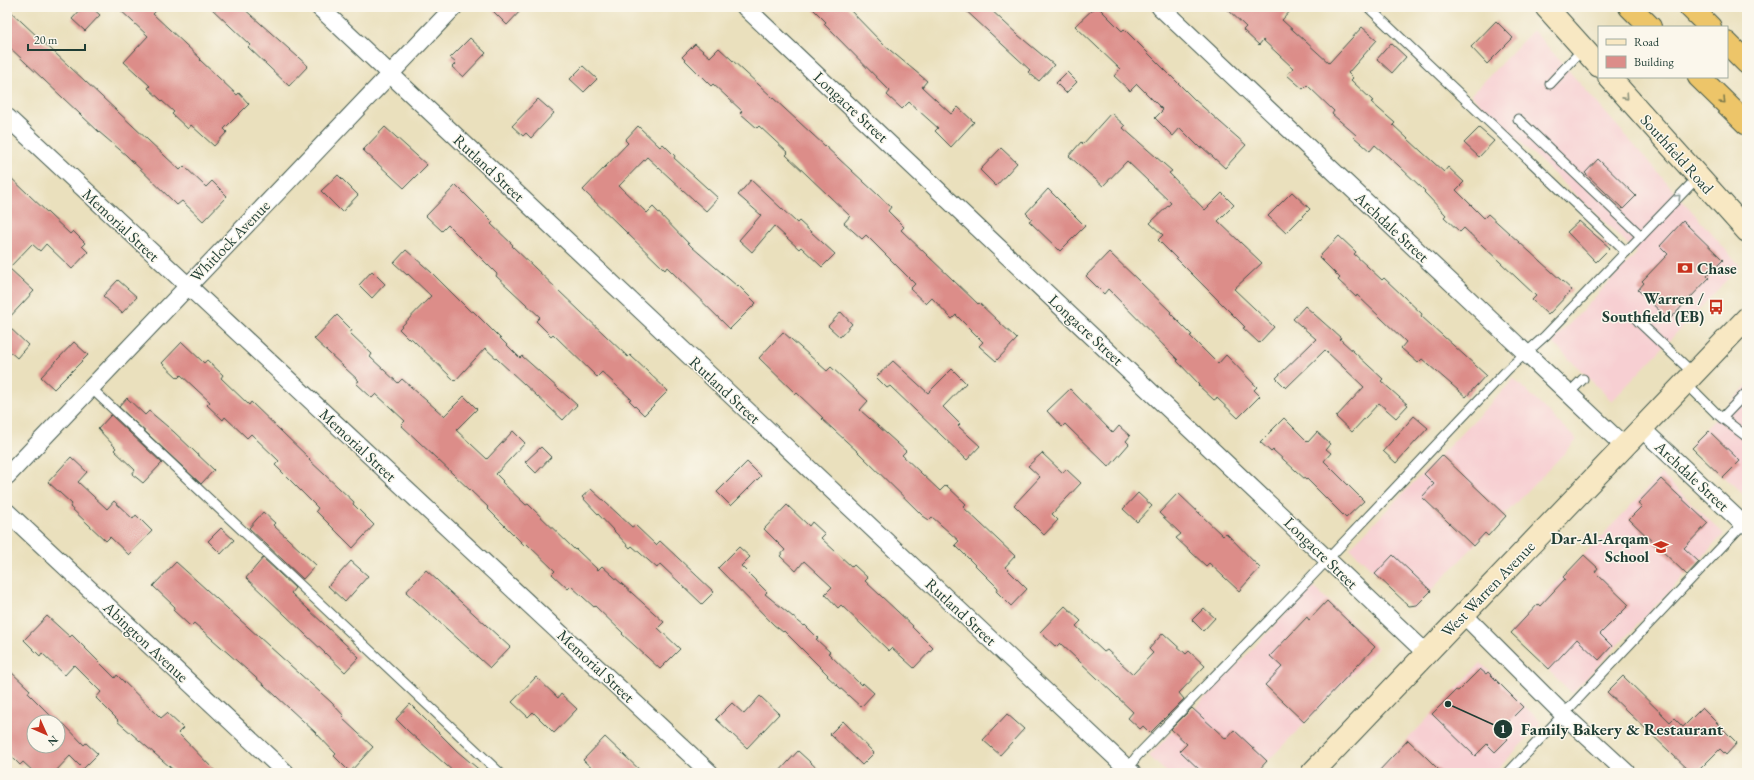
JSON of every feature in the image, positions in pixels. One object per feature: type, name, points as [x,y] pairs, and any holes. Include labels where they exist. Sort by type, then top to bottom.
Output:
[{"type":"highway","points":[[1630,7],[1649,26]]},
{"type":"highway","points":[[1690,7],[1709,26]]},
{"type":"highway","points":[[1728,44],[1747,63]]},
{"type":"highway","points":[[1700,78],[1747,124]]},
{"type":"main road","points":[[1546,7],[1598,65]]},
{"type":"main road","name":"Southfield Road","points":[[1610,78],[1722,205],[1747,231]]},
{"type":"main road","points":[[1722,205],[1747,217]]},
{"type":"main road","name":"West Warren Avenue","points":[[1312,773],[1747,318]]},
{"type":"street","name":"Rutland Street","points":[[318,7],[1128,772]]},
{"type":"street","name":"Whitlock Avenue","points":[[7,476],[454,7]]},
{"type":"street","name":"Longacre Street","points":[[745,7],[1426,653]]},
{"type":"street","name":"Archdale Street","points":[[1160,7],[1624,446]]},
{"type":"street","name":"Memorial Street","points":[[7,117],[710,773]]},
{"type":"street","name":"Archdale Street","points":[[1641,428],[1745,522]]},
{"type":"street","name":"Abington Avenue","points":[[7,512],[286,773]]},
{"type":"street","points":[[1464,614],[1564,715],[1627,773]]},
{"type":"lane","points":[[1368,7],[1626,252]]},
{"type":"lane","points":[[1550,84],[1583,49]]},
{"type":"lane","points":[[1518,119],[1641,236]]},
{"type":"lane","points":[[1128,772],[1137,756],[1328,560],[1525,353],[1545,336],[1698,177]]},
{"type":"lane","points":[[1638,321],[1690,379],[1722,418],[1747,438]]},
{"type":"lane","points":[[1568,394],[1583,379]]},
{"type":"lane","points":[[91,388],[500,773]]},
{"type":"lane","points":[[1722,418],[1747,392]]},
{"type":"lane","points":[[1508,773],[1745,522]]},
{"type":"shaded area","points":[[1533,30],[1740,266],[1612,401],[1552,342],[1637,253],[1471,95]]},
{"type":"shaded area","points":[[1514,379],[1577,440],[1413,609],[1350,548]]},
{"type":"shaded area","points":[[1747,385],[1747,498],[1690,445]]},
{"type":"shaded area","points":[[1661,474],[1724,534],[1572,693],[1509,633]]},
{"type":"shaded area","points":[[1313,586],[1378,648],[1256,773],[1167,773],[1149,756]]},
{"type":"shaded area","points":[[1481,663],[1542,723],[1494,773],[1375,773]]},
{"type":"building","points":[[83,7],[91,7],[100,15],[85,31],[72,19]]},
{"type":"building","points":[[117,7],[160,7],[153,14],[237,95],[239,93],[249,104],[224,129],[227,132],[214,146],[191,125],[188,129],[172,114],[174,112],[148,88],[150,86],[124,62],[148,36]]},
{"type":"building","points":[[210,7],[242,7],[308,66],[289,86],[248,47],[250,45]]},
{"type":"building","points":[[489,7],[524,7],[507,25]]},
{"type":"building","points":[[811,7],[847,7],[884,45],[927,81],[922,87],[951,114],[958,107],[974,122],[951,147],[935,131],[938,128],[909,102],[902,109],[887,95],[890,91],[824,24],[826,22]]},
{"type":"building","points":[[962,7],[988,7],[1018,35],[1054,65],[1039,81],[1028,72],[1030,70]]},
{"type":"building","points":[[1095,7],[1098,7],[1122,31],[1124,29],[1195,100],[1246,145],[1225,168],[1202,147],[1200,148],[1180,128],[1173,136],[1155,118],[1163,110],[1137,84],[1130,91],[1114,76],[1120,69],[1075,26]]},
{"type":"building","points":[[1225,7],[1294,7],[1282,20],[1329,63],[1362,27],[1377,40],[1348,73],[1353,78],[1351,80],[1373,101],[1371,102],[1395,123],[1393,125],[1444,172],[1448,167],[1464,182],[1456,190],[1484,218],[1488,214],[1572,290],[1548,315],[1532,300],[1536,296],[1464,228],[1460,232],[1444,217],[1446,215],[1424,192],[1425,191],[1398,165],[1375,145],[1370,151],[1354,137],[1356,135],[1332,114],[1334,111],[1307,85],[1303,89],[1287,75],[1293,68],[1263,40],[1259,45],[1243,30],[1246,27]]},
{"type":"building","points":[[7,8],[180,170],[184,166],[206,187],[212,181],[227,196],[203,221],[182,201],[177,205],[126,155],[99,132],[7,45]]},
{"type":"building","points":[[1496,21],[1513,38],[1487,64],[1471,47]]},
{"type":"building","points":[[470,38],[486,53],[463,77],[452,67],[456,63],[450,58]]},
{"type":"building","points":[[1391,43],[1406,57],[1392,73],[1377,59]]},
{"type":"building","points":[[695,44],[710,57],[719,48],[891,207],[888,211],[904,227],[901,230],[1017,339],[996,361],[979,346],[983,342],[956,315],[952,319],[932,298],[926,304],[910,289],[915,284],[866,235],[862,239],[844,223],[850,216],[786,155],[788,153],[759,126],[757,128],[740,113],[742,111],[713,84],[711,86],[682,57]]},
{"type":"building","points":[[583,66],[597,79],[584,92],[570,79]]},
{"type":"building","points":[[1067,72],[1077,82],[1066,93],[1056,83]]},
{"type":"building","points":[[538,99],[554,113],[531,138],[526,133],[523,136],[512,126]]},
{"type":"building","points":[[1111,113],[1125,126],[1123,128],[1172,171],[1169,173],[1205,210],[1222,193],[1234,205],[1218,221],[1262,263],[1234,289],[1274,327],[1259,343],[1243,328],[1245,327],[1158,240],[1163,235],[1150,223],[1171,203],[1127,161],[1103,186],[1069,156],[1081,142],[1083,144]]},
{"type":"building","points":[[638,126],[660,147],[663,144],[675,156],[674,158],[718,198],[706,211],[647,157],[619,186],[647,213],[653,207],[692,247],[737,286],[738,285],[756,303],[730,329],[667,267],[665,270],[583,190],[628,143],[625,140]]},
{"type":"building","points":[[385,127],[427,165],[404,188],[363,150]]},
{"type":"building","points":[[1479,128],[1494,141],[1479,157],[1464,143]]},
{"type":"building","points":[[1001,148],[1017,163],[996,186],[980,170]]},
{"type":"building","points":[[1598,159],[1636,196],[1623,209],[1585,173]]},
{"type":"building","points":[[7,174],[70,234],[73,231],[85,243],[82,246],[88,252],[72,269],[46,244],[40,251],[32,244],[9,268],[34,291],[7,320]]},
{"type":"building","points":[[338,175],[358,195],[342,212],[321,191]]},
{"type":"building","points":[[751,180],[797,223],[799,221],[835,254],[822,267],[801,247],[799,249],[774,226],[752,252],[739,240],[761,215],[738,195]]},
{"type":"building","points":[[456,185],[493,222],[491,224],[513,245],[512,246],[628,357],[630,355],[668,391],[644,415],[629,400],[631,399],[602,372],[597,377],[553,334],[551,336],[536,321],[540,317],[496,276],[497,274],[448,225],[442,231],[426,216]]},
{"type":"building","points":[[1048,189],[1085,226],[1060,251],[1029,221],[1032,219],[1026,213]]},
{"type":"building","points":[[1292,192],[1310,209],[1286,233],[1268,216]]},
{"type":"building","points":[[1579,221],[1610,248],[1596,262],[1567,232]]},
{"type":"building","name":"Chase","points":[[1683,221],[1723,260],[1707,276],[1709,278],[1669,320],[1638,290],[1644,283],[1642,281],[1668,254],[1660,246]]},
{"type":"building","points":[[1339,236],[1356,252],[1354,254],[1382,280],[1384,278],[1422,314],[1421,316],[1486,375],[1466,397],[1422,359],[1418,363],[1401,348],[1406,342],[1357,295],[1356,297],[1338,280],[1340,278],[1319,257]]},
{"type":"building","points":[[406,250],[431,272],[471,312],[473,311],[520,358],[522,356],[577,405],[563,420],[485,348],[455,381],[411,338],[410,340],[399,329],[431,296],[394,263]]},
{"type":"building","points":[[1109,252],[1171,312],[1170,313],[1192,335],[1190,336],[1218,364],[1226,355],[1257,387],[1254,390],[1260,396],[1238,418],[1217,398],[1214,400],[1198,385],[1199,384],[1177,361],[1178,360],[1108,289],[1104,294],[1086,276]]},
{"type":"building","points":[[372,271],[385,284],[372,298],[359,285]]},
{"type":"building","points":[[118,280],[137,297],[122,313],[103,296]]},
{"type":"building","points":[[1305,306],[1341,338],[1340,339],[1383,379],[1381,381],[1408,405],[1396,418],[1379,403],[1352,432],[1336,417],[1364,387],[1325,350],[1286,388],[1276,378],[1316,339],[1293,319]]},
{"type":"building","points":[[841,312],[852,324],[840,337],[828,326]]},
{"type":"building","points":[[337,315],[352,330],[350,333],[372,354],[370,357],[398,383],[402,379],[444,416],[464,396],[477,409],[456,430],[487,459],[513,431],[525,443],[496,474],[503,481],[502,482],[526,505],[528,504],[575,550],[576,549],[598,570],[602,566],[664,622],[658,628],[680,649],[660,669],[622,634],[623,633],[595,606],[594,607],[571,586],[568,589],[552,574],[555,571],[527,544],[525,546],[487,508],[488,507],[401,425],[405,421],[376,394],[372,398],[356,383],[359,381],[314,339]]},
{"type":"building","points":[[7,325],[28,345],[17,358],[7,349]]},
{"type":"building","points":[[783,332],[827,371],[831,367],[868,401],[860,410],[906,451],[902,455],[940,491],[946,485],[966,504],[963,507],[1015,556],[1005,567],[1027,589],[1011,606],[996,591],[998,588],[955,545],[959,541],[932,517],[929,520],[923,516],[759,358]]},
{"type":"building","points":[[74,342],[88,355],[54,389],[41,377]]},
{"type":"building","points":[[182,342],[204,363],[207,360],[223,375],[221,378],[249,405],[251,402],[310,459],[309,460],[354,502],[353,504],[374,525],[353,548],[316,511],[318,508],[275,465],[279,461],[251,434],[247,438],[225,417],[223,420],[207,405],[210,402],[181,375],[178,378],[162,363]]},
{"type":"building","points":[[893,361],[928,393],[952,369],[966,383],[943,407],[960,424],[958,426],[980,446],[967,460],[890,386],[887,388],[876,377]]},
{"type":"building","points":[[1070,389],[1113,433],[1119,426],[1130,436],[1126,441],[1129,444],[1109,467],[1065,424],[1062,427],[1047,411]]},
{"type":"building","points":[[127,398],[145,415],[149,411],[174,432],[214,470],[201,484],[119,407]]},
{"type":"building","points":[[111,415],[162,463],[143,483],[132,474],[135,470],[114,450],[116,448],[98,429]]},
{"type":"building","points":[[1414,416],[1428,428],[1396,463],[1383,451]]},
{"type":"building","points":[[1284,418],[1308,442],[1317,432],[1330,444],[1326,449],[1331,453],[1324,461],[1364,501],[1346,518],[1307,479],[1306,480],[1273,450],[1271,452],[1260,442]]},
{"type":"building","points":[[1709,431],[1740,461],[1723,478],[1692,448]]},
{"type":"building","points":[[541,447],[551,457],[536,473],[525,462]]},
{"type":"building","points":[[1042,453],[1063,473],[1066,469],[1081,483],[1052,514],[1058,520],[1044,535],[1014,505],[1040,477],[1028,466]]},
{"type":"building","points":[[1442,455],[1506,516],[1488,536],[1485,533],[1473,546],[1422,497],[1434,484],[1424,474]]},
{"type":"building","points":[[71,457],[87,472],[78,482],[107,509],[114,501],[133,519],[136,515],[152,531],[129,555],[110,537],[106,541],[70,507],[72,504],[48,482]]},
{"type":"building","points":[[747,462],[761,476],[731,506],[717,492]]},
{"type":"building","points":[[1661,479],[1708,523],[1684,548],[1699,562],[1687,575],[1629,519],[1642,506],[1638,503]]},
{"type":"building","points":[[591,489],[632,527],[635,525],[656,545],[660,541],[714,592],[702,604],[660,564],[657,568],[632,546],[630,548],[582,497]]},
{"type":"building","points":[[1138,493],[1152,506],[1137,522],[1123,509]]},
{"type":"building","points":[[1178,493],[1223,536],[1226,533],[1260,568],[1239,591],[1209,563],[1206,566],[1176,538],[1181,534],[1159,513]]},
{"type":"building","points":[[787,505],[809,526],[812,522],[825,534],[821,538],[852,567],[854,565],[868,578],[865,581],[913,626],[912,627],[933,648],[914,668],[892,648],[889,651],[841,605],[838,608],[825,594],[832,587],[804,561],[796,571],[780,556],[785,550],[764,529]]},
{"type":"building","points":[[263,512],[275,523],[273,525],[316,565],[303,579],[249,528]]},
{"type":"building","points":[[221,528],[234,540],[221,554],[208,541]]},
{"type":"building","points":[[739,547],[750,557],[741,566],[767,592],[765,594],[804,626],[805,625],[818,638],[816,639],[830,652],[828,653],[861,685],[863,683],[874,693],[861,707],[827,676],[828,675],[784,631],[783,632],[774,625],[718,568]]},
{"type":"building","points":[[1393,555],[1431,591],[1417,605],[1409,606],[1375,574]]},
{"type":"building","points":[[1584,555],[1598,568],[1595,572],[1629,605],[1600,634],[1612,646],[1599,660],[1577,639],[1549,669],[1511,633],[1538,604],[1540,606],[1565,579],[1563,577]]},
{"type":"building","points":[[263,558],[295,588],[291,593],[359,657],[345,672],[246,578]]},
{"type":"building","points":[[351,561],[368,576],[345,602],[328,586]]},
{"type":"building","points":[[176,562],[331,702],[344,716],[342,718],[373,747],[350,772],[334,756],[336,754],[315,732],[194,623],[191,626],[189,625],[173,610],[175,607],[153,586]]},
{"type":"building","points":[[426,570],[510,647],[490,668],[406,592]]},
{"type":"building","points":[[1327,601],[1375,647],[1304,722],[1265,685],[1282,667],[1270,656],[1307,617],[1309,620]]},
{"type":"building","points":[[1065,606],[1081,621],[1076,626],[1104,652],[1107,650],[1133,674],[1153,653],[1149,649],[1163,633],[1186,654],[1189,651],[1205,666],[1179,693],[1184,699],[1150,733],[1143,726],[1140,729],[1128,718],[1133,712],[1060,643],[1056,647],[1040,632]]},
{"type":"building","points":[[1204,608],[1215,618],[1203,631],[1192,620]]},
{"type":"building","points":[[47,616],[70,637],[72,635],[115,678],[117,675],[161,718],[167,713],[183,728],[178,733],[217,773],[177,773],[117,721],[118,720],[96,698],[101,692],[74,665],[65,675],[42,653],[40,656],[24,640]]},
{"type":"building","points":[[7,668],[30,690],[28,693],[49,714],[26,714],[26,754],[66,754],[66,726],[84,745],[86,743],[98,754],[83,769],[70,756],[54,773],[35,773],[23,762],[20,765],[7,752]]},
{"type":"building","points":[[1480,669],[1486,674],[1488,672],[1523,707],[1499,731],[1508,739],[1495,752],[1487,744],[1475,756],[1432,714]]},
{"type":"building","points":[[1623,676],[1670,722],[1674,718],[1683,727],[1702,708],[1737,743],[1726,755],[1720,749],[1696,773],[1692,773],[1607,692]]},
{"type":"building","points":[[536,677],[558,698],[561,694],[577,709],[554,733],[533,712],[528,717],[512,702]]},
{"type":"building","points":[[760,696],[779,714],[747,748],[716,719],[732,703],[744,714]]},
{"type":"building","points":[[410,704],[457,751],[483,773],[455,773],[409,732],[396,719]]},
{"type":"building","points":[[1192,708],[1226,739],[1234,730],[1267,761],[1256,773],[1203,773],[1180,751],[1187,744],[1171,729]]},
{"type":"building","points":[[1007,714],[1024,729],[1000,755],[983,740]]},
{"type":"building","points":[[843,721],[874,753],[862,765],[830,734]]},
{"type":"building","points":[[605,737],[643,773],[597,773],[583,760]]},
{"type":"building","points":[[1408,740],[1427,758],[1442,773],[1377,773]]},
{"type":"building","points":[[798,751],[822,773],[778,773]]},
{"type":"place","name":"Chase","points":[[1685,268]]},
{"type":"place","name":"Warren / Southfield (EB)","points":[[1716,307]]},
{"type":"place","name":"Dar-Al-Arqam School","points":[[1661,547]]},
{"type":"place","name":"Family Bakery & Restaurant","points":[[1448,704]]}]
